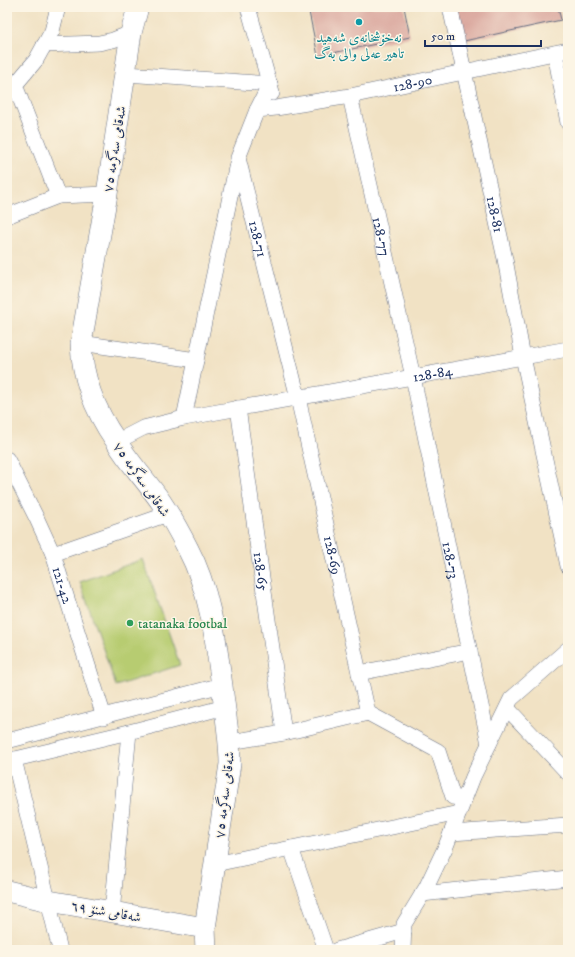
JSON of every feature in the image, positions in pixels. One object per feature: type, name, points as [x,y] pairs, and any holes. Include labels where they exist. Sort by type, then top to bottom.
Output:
[{"type":"street","points":[[58,7],[52,31],[36,60],[11,87],[58,196]]},
{"type":"street","name":"شەقامی سەگرمە ٧٥","points":[[138,7],[131,33],[108,194],[81,343],[81,357],[87,383],[100,415],[116,442],[161,502],[189,550],[202,582],[215,635],[230,742],[230,764],[205,928],[206,950]]},
{"type":"street","points":[[248,7],[276,108]]},
{"type":"street","name":"128-81","points":[[450,7],[505,259],[523,357],[568,566]]},
{"type":"street","points":[[44,45],[86,45],[113,40],[131,33]]},
{"type":"street","points":[[561,52],[568,123]]},
{"type":"street","name":"128-90","points":[[257,110],[350,96],[561,52]]},
{"type":"street","points":[[126,74],[270,84]]},
{"type":"street","points":[[184,418],[238,158],[257,110],[270,84]]},
{"type":"street","name":"128-77","points":[[350,96],[412,377]]},
{"type":"street","name":"128-71","points":[[238,158],[298,398]]},
{"type":"street","points":[[7,216],[58,196],[108,194]]},
{"type":"street","points":[[81,343],[196,360]]},
{"type":"street","name":"128-84","points":[[116,442],[143,428],[184,418],[568,350]]},
{"type":"street","name":"128-73","points":[[412,377],[489,744]]},
{"type":"street","name":"128-69","points":[[298,398],[368,713]]},
{"type":"street","name":"128-65","points":[[238,408],[284,733]]},
{"type":"street","name":"121-42","points":[[7,459],[34,512],[52,554],[104,717]]},
{"type":"street","points":[[52,554],[168,514]]},
{"type":"street","points":[[403,950],[404,924],[422,894],[451,833],[473,777],[511,699],[568,649]]},
{"type":"street","points":[[359,673],[470,651]]},
{"type":"street","points":[[7,741],[104,717],[222,685]]},
{"type":"street","points":[[60,950],[49,901],[11,760],[225,707]]},
{"type":"street","points":[[507,708],[568,773]]},
{"type":"street","points":[[230,742],[284,733],[368,713],[438,751],[453,797],[461,806]]},
{"type":"street","points":[[112,913],[129,732]]},
{"type":"street","points":[[215,864],[290,848],[461,806]]},
{"type":"street","points":[[451,833],[568,825]]},
{"type":"street","points":[[290,848],[326,950]]},
{"type":"street","points":[[422,894],[568,878]]},
{"type":"street","name":"شەقامی شنۆ ٦٩","points":[[7,892],[112,913],[205,928]]},
{"type":"street","points":[[336,950],[404,931]]},
{"type":"green space","name":"tatanaka footbal","points":[[143,559],[180,665],[116,686],[80,582]]},
{"type":"building","name":"نەخۆشخانەی شەهید تاهیر عەلی والی بەگ","points":[[308,7],[404,7],[410,37],[318,56]]},
{"type":"building","points":[[455,7],[558,7],[561,20],[464,41]]},
{"type":"place","name":"نەخۆشخانەی شەهید تاهیر عەلی والی بەگ","points":[[359,22]]},
{"type":"place","name":"tatanaka footbal","points":[[130,623]]}]
